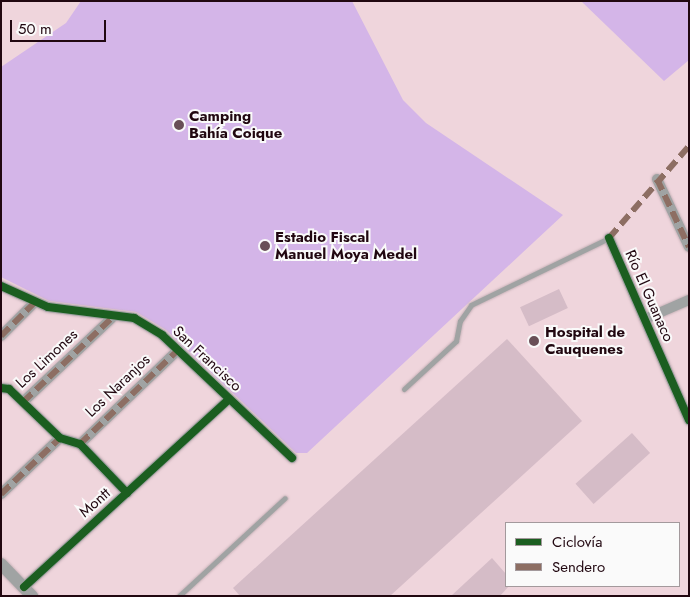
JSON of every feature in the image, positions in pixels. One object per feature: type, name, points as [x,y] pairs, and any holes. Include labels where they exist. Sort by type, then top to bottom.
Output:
[{"type":"street","points":[[657,179],[689,247]]},
{"type":"street","name":"Río El Guanaco","points":[[609,238],[689,420]]},
{"type":"street","name":"San Francisco","points":[[1,286],[34,303],[134,318],[178,350],[292,458]]},
{"type":"street","points":[[645,319],[689,300]]},
{"type":"street","points":[[1,336],[34,303]]},
{"type":"street","name":"Los Limones","points":[[23,402],[114,316]]},
{"type":"street","name":"Los Naranjos","points":[[80,444],[178,350]]},
{"type":"street","points":[[4,391],[23,402],[60,438],[80,444],[127,493]]},
{"type":"street","name":"Montt","points":[[28,592],[127,493],[229,399]]},
{"type":"street","points":[[1,494],[60,438]]},
{"type":"street","points":[[1,564],[28,592]]},
{"type":"lane","points":[[404,389],[456,341],[460,321],[471,305],[609,238]]},
{"type":"lane","points":[[179,596],[285,498]]},
{"type":"shaded area","name":"Estadio Fiscal Manuel Moya Medel","points":[[81,1],[352,1],[403,100],[426,123],[563,215],[307,453],[296,453],[166,330],[136,312],[49,301],[1,277],[1,67],[66,23]]},
{"type":"shaded area","points":[[581,1],[689,1],[689,60],[664,81]]},
{"type":"building","points":[[559,289],[568,308],[529,326],[520,307]]},
{"type":"building","points":[[507,339],[582,421],[390,596],[240,596],[233,588]]},
{"type":"building","points":[[632,433],[650,453],[594,504],[576,484]]},
{"type":"building","points":[[492,558],[505,573],[505,587],[508,587],[500,596],[451,596]]},
{"type":"marked path","points":[[609,238],[689,146]]},
{"type":"marked path","points":[[657,179],[689,247]]},
{"type":"marked path","points":[[1,336],[34,303]]},
{"type":"marked path","points":[[23,402],[114,316]]},
{"type":"marked path","points":[[80,444],[178,350]]},
{"type":"marked path","points":[[1,494],[60,438]]},
{"type":"cycle path","points":[[609,238],[689,420]]},
{"type":"cycle path","points":[[1,286],[48,307],[134,318],[162,335],[292,458]]},
{"type":"cycle path","points":[[1,388],[9,389],[60,438],[80,444],[127,493]]},
{"type":"cycle path","points":[[24,587],[229,399]]},
{"type":"place","name":"Camping Bahía Coique","points":[[179,125]]},
{"type":"place","name":"Estadio Fiscal Manuel Moya Medel","points":[[265,246]]},
{"type":"place","name":"Hospital de Cauquenes","points":[[534,341]]}]
